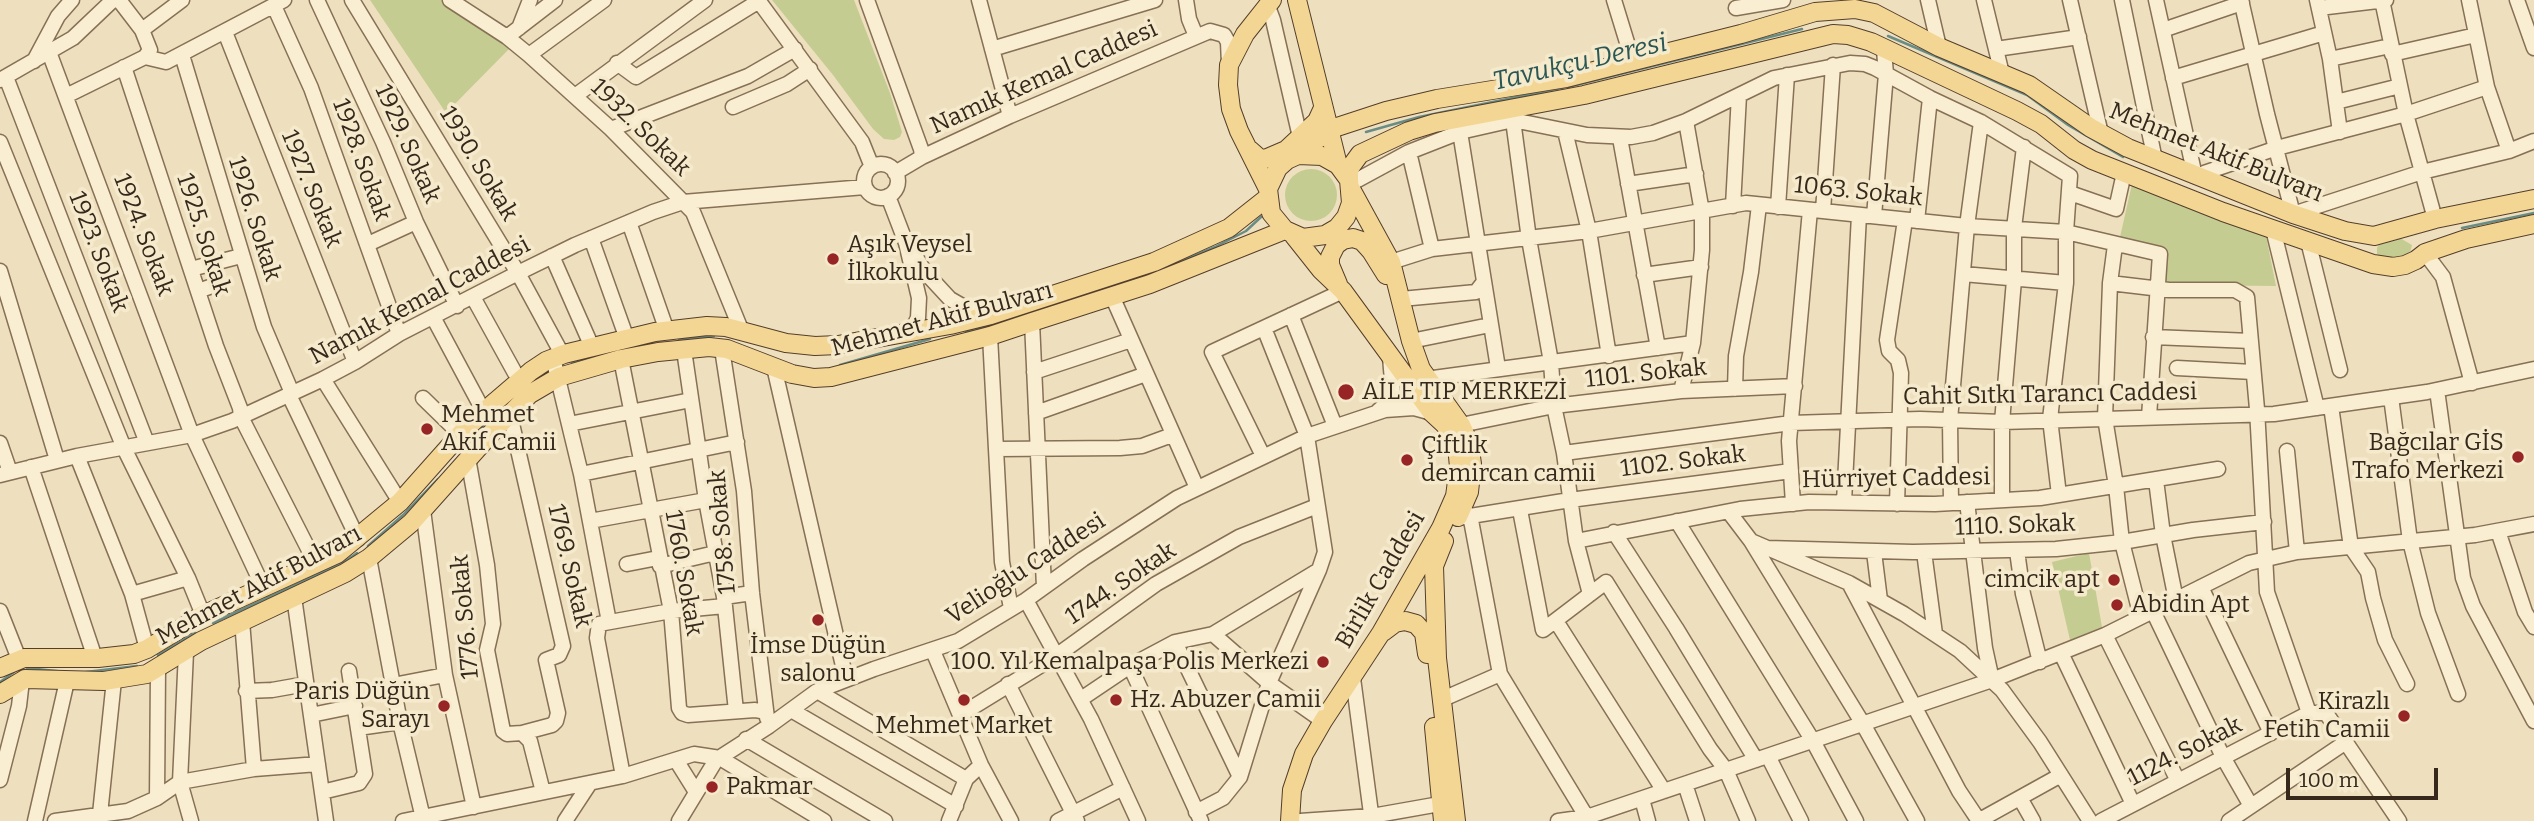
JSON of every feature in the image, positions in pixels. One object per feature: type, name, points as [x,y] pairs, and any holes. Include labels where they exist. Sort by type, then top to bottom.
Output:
[{"type":"main road","points":[[1267,193],[1271,177],[1287,160],[1310,154],[1322,156],[1347,180],[1351,203],[1346,217],[1337,228],[1325,235],[1311,238],[1290,233],[1271,214],[1267,193],[1231,109],[1229,65],[1245,34],[1270,6],[1284,4],[1300,8]]},
{"type":"main road","name":"Birlik Caddesi","points":[[1300,8],[1328,131],[1347,180],[1391,262],[1410,341],[1426,379],[1461,425],[1469,443],[1472,464],[1464,516],[1438,551],[1434,566],[1437,658],[1443,699],[1446,809],[1456,821]]},
{"type":"main road","name":"Mehmet Akif Bulvarı","points":[[1287,160],[1328,131],[1386,111],[1437,99],[1566,78],[1741,34],[1815,12],[1854,9],[1874,13],[1939,47],[2029,85],[2101,134],[2155,160],[2293,214],[2345,231],[2374,236]]},
{"type":"main road","name":"Mehmet Akif Bulvarı","points":[[1347,180],[1349,169],[1360,154],[1409,131],[1435,123],[1584,95],[1818,36],[1848,36],[1871,42],[2017,111],[2041,124],[2074,150],[2092,160],[2373,264]]},
{"type":"main road","points":[[1248,147],[1258,158],[1265,159],[1286,150],[1317,121],[1323,108]]},
{"type":"main road","name":"Mehmet Akif Bulvarı","points":[[0,668],[19,659],[95,658],[134,654],[197,619],[337,554],[400,502],[460,434],[484,412],[531,371],[558,356],[667,331],[718,326],[765,340],[838,345],[991,315],[1193,246],[1229,228],[1267,193]]},
{"type":"main road","points":[[2534,199],[2435,219],[2374,236],[2368,251],[2373,264],[2393,267],[2466,239],[2534,224]]},
{"type":"main road","points":[[2400,230],[2413,236],[2425,253]]},
{"type":"main road","name":"Mehmet Akif Bulvarı","points":[[22,680],[114,680],[147,674],[201,641],[345,573],[369,558],[423,510],[468,458],[530,394],[559,377],[621,359],[709,347],[814,378],[835,376],[990,336],[1150,284],[1290,233]]},
{"type":"main road","name":"Birlik Caddesi","points":[[1290,233],[1343,291],[1432,413],[1445,425],[1457,446],[1459,467],[1455,496],[1441,528],[1381,633],[1304,754],[1292,790],[1290,821]]},
{"type":"main road","points":[[1343,291],[1334,278],[1330,257],[1336,244],[1353,238],[1362,241],[1371,251],[1401,299]]},
{"type":"main road","points":[[780,369],[794,372],[802,364],[803,351],[795,344]]},
{"type":"main road","points":[[835,376],[826,370],[824,359],[831,349],[838,345]]},
{"type":"main road","points":[[1404,592],[1406,607],[1412,612],[1421,613],[1430,608],[1434,591]]},
{"type":"main road","points":[[197,619],[206,628],[207,635],[201,641]]},
{"type":"main road","points":[[1381,633],[1395,622],[1405,621],[1416,624],[1424,633],[1446,809]]},
{"type":"main road","points":[[147,649],[145,657],[148,663],[158,669]]},
{"type":"main road","points":[[0,694],[22,680]]},
{"type":"street","points":[[33,62],[58,16],[72,0]]},
{"type":"street","points":[[3,79],[73,38],[113,0]]},
{"type":"street","points":[[66,96],[145,57],[150,50],[142,30],[119,0]]},
{"type":"street","points":[[142,30],[182,0]]},
{"type":"street","name":"1929. Sokak","points":[[317,0],[383,142],[416,222],[457,306]]},
{"type":"street","name":"1930. Sokak","points":[[352,0],[518,273],[558,356],[559,377],[581,474],[609,622]]},
{"type":"street","name":"1932. Sokak","points":[[450,0],[471,6],[513,32],[529,55],[611,129],[693,212],[742,332]]},
{"type":"street","points":[[513,32],[530,0]]},
{"type":"street","points":[[513,32],[555,0]]},
{"type":"street","points":[[529,55],[604,0]]},
{"type":"street","points":[[575,96],[705,0]]},
{"type":"street","points":[[617,63],[636,77],[758,0],[862,142],[873,166]]},
{"type":"street","points":[[867,0],[920,151]]},
{"type":"street","points":[[979,0],[1010,116]]},
{"type":"street","points":[[992,49],[1155,0]]},
{"type":"street","points":[[1186,0],[1189,19],[1196,36]]},
{"type":"street","points":[[1614,0],[1633,62]]},
{"type":"street","points":[[1741,34],[1735,4],[1783,0]]},
{"type":"street","points":[[1928,0],[1939,47]]},
{"type":"street","points":[[1986,0],[2002,74]]},
{"type":"street","points":[[2070,0],[2101,134]]},
{"type":"street","points":[[2122,0],[2155,160]]},
{"type":"street","points":[[2156,0],[2195,176],[2277,148],[2406,114],[2487,87]]},
{"type":"street","points":[[2340,132],[2330,59],[2318,4],[2383,0],[2406,114],[2435,219]]},
{"type":"street","points":[[2469,0],[2487,87],[2509,151]]},
{"type":"street","points":[[2517,0],[2534,48]]},
{"type":"street","points":[[2163,30],[2241,2],[2293,214],[2422,173],[2509,151],[2534,141]]},
{"type":"street","points":[[145,57],[166,62],[279,3]]},
{"type":"street","name":"1928. Sokak","points":[[279,3],[399,334]]},
{"type":"street","points":[[1270,6],[1300,136]]},
{"type":"street","name":"Namık Kemal Caddesi","points":[[895,173],[920,151],[1210,31],[1224,35],[1228,42],[1229,65]]},
{"type":"street","name":"1927. Sokak","points":[[225,32],[355,362]]},
{"type":"street","points":[[2174,78],[2324,33]]},
{"type":"street","points":[[2330,59],[2476,35]]},
{"type":"street","points":[[1996,49],[2078,37]]},
{"type":"street","points":[[611,129],[748,76],[795,49]]},
{"type":"street","points":[[1874,216],[1886,74],[1884,50]]},
{"type":"street","name":"1924. Sokak","points":[[49,52],[192,435],[264,589]]},
{"type":"street","name":"1926. Sokak","points":[[182,55],[264,327],[290,394],[358,539]]},
{"type":"street","points":[[1347,180],[1460,132],[1513,120],[1565,131],[1620,138],[1653,133],[1686,121],[1774,78],[1833,65],[1865,64],[1981,122],[2070,176]]},
{"type":"street","points":[[1793,504],[1789,441],[1833,65]]},
{"type":"street","name":"1925. Sokak","points":[[124,67],[241,417],[316,564]]},
{"type":"street","points":[[733,107],[787,84],[810,69]]},
{"type":"street","points":[[1778,206],[1787,75]]},
{"type":"street","name":"1923. Sokak","points":[[3,79],[147,443]]},
{"type":"street","points":[[2336,102],[2400,86]]},
{"type":"street","points":[[1733,206],[1739,95]]},
{"type":"street","points":[[1896,503],[1901,373],[1898,360],[1888,351],[1887,340],[1911,220],[1930,98]]},
{"type":"street","points":[[1513,120],[1529,239],[1551,362],[1554,406],[1564,453],[1576,541],[1590,594]]},
{"type":"street","points":[[1681,391],[1693,344],[1703,212],[1686,121]]},
{"type":"street","points":[[1951,503],[1950,420],[1967,226],[1981,122]]},
{"type":"street","points":[[1565,131],[1589,231],[1609,356]]},
{"type":"street","points":[[1460,132],[1498,368]]},
{"type":"street","points":[[1620,138],[1658,348]]},
{"type":"street","points":[[0,142],[124,448],[188,579],[197,619]]},
{"type":"street","points":[[2002,500],[2002,422],[2014,280],[2014,228],[2024,148]]},
{"type":"street","points":[[2059,495],[2050,419],[2066,283],[2066,232],[2074,150]]},
{"type":"street","points":[[1409,152],[1432,249]]},
{"type":"street","points":[[873,166],[887,166],[895,173],[896,188],[888,196],[874,197],[865,187],[865,174],[873,166]]},
{"type":"street","points":[[2070,193],[2116,209],[2124,173]]},
{"type":"street","points":[[1628,184],[1696,174]]},
{"type":"street","name":"Namık Kemal Caddesi","points":[[5,473],[57,460],[192,435],[241,417],[323,379],[399,334],[552,256],[683,202],[865,187]]},
{"type":"street","points":[[888,196],[906,243],[919,298],[919,313],[915,324],[905,333]]},
{"type":"street","name":"1063. Sokak","points":[[1391,262],[1432,249],[1589,231],[1746,203],[1967,226],[2066,232],[2160,254],[2149,418]]},
{"type":"street","points":[[1735,389],[1736,356],[1751,272],[1759,205]]},
{"type":"street","points":[[1844,502],[1858,215]]},
{"type":"street","points":[[368,244],[416,222]]},
{"type":"street","points":[[629,222],[667,331]]},
{"type":"street","points":[[2273,229],[2324,407],[2351,547],[2368,572],[2385,640],[2407,684]]},
{"type":"street","points":[[591,238],[627,339]]},
{"type":"street","points":[[2308,241],[2340,370]]},
{"type":"street","points":[[906,243],[925,272],[950,299],[964,307],[991,315]]},
{"type":"street","points":[[2115,245],[2110,283],[2105,418],[2122,542],[2147,614],[2251,806]]},
{"type":"street","points":[[2425,253],[2443,277],[2472,383]]},
{"type":"street","points":[[191,270],[241,256]]},
{"type":"street","points":[[552,256],[592,347]]},
{"type":"street","points":[[198,291],[218,284],[211,263]]},
{"type":"street","points":[[1644,275],[1700,267]]},
{"type":"street","points":[[0,271],[57,460]]},
{"type":"street","points":[[1963,275],[2066,283]]},
{"type":"street","points":[[1401,299],[1476,292],[1483,283]]},
{"type":"street","points":[[2110,283],[2156,288],[2235,290],[2247,297],[2267,592],[2309,713],[2326,713],[2399,821]]},
{"type":"street","points":[[1263,456],[1212,352],[1343,291]]},
{"type":"street","points":[[1112,296],[1196,488]]},
{"type":"street","points":[[473,297],[514,373]]},
{"type":"street","points":[[1291,315],[1335,426]]},
{"type":"street","points":[[433,317],[484,412]]},
{"type":"street","points":[[1032,322],[1044,587]]},
{"type":"street","points":[[1410,341],[1490,325]]},
{"type":"street","points":[[1130,666],[1198,816],[1223,798],[1240,777],[1269,683],[1325,552],[1307,436],[1264,328]]},
{"type":"street","points":[[990,336],[1002,562],[1011,608]]},
{"type":"street","points":[[2153,337],[2251,341]]},
{"type":"street","points":[[1034,372],[1131,340]]},
{"type":"street","points":[[1426,379],[1693,344]]},
{"type":"street","name":"1758. Sokak","points":[[722,349],[744,491],[752,593],[767,719]]},
{"type":"street","points":[[684,350],[706,500],[725,601],[736,711]]},
{"type":"street","points":[[1377,412],[1391,399],[1393,393],[1390,357]]},
{"type":"street","name":"1760. Sokak","points":[[621,359],[659,562],[671,611],[682,713],[694,715],[755,710],[767,719]]},
{"type":"street","points":[[2177,368],[2253,372]]},
{"type":"street","points":[[780,369],[846,679]]},
{"type":"street","name":"Cahit Sıtkı Tarancı Caddesi","points":[[1564,453],[1791,423],[1898,420],[2002,422],[2257,415],[2437,390],[2534,369]]},
{"type":"street","points":[[1036,413],[1146,374]]},
{"type":"street","points":[[323,379],[400,502]]},
{"type":"street","name":"1101. Sokak","points":[[1461,425],[1554,406],[1681,391],[1795,386]]},
{"type":"street","points":[[2437,390],[2463,579],[2473,606],[2534,721]]},
{"type":"street","points":[[2391,397],[2410,541],[2428,612],[2458,694]]},
{"type":"street","points":[[422,398],[460,434]]},
{"type":"street","points":[[569,424],[691,400]]},
{"type":"street","name":"Velioğlu Caddesi","points":[[679,821],[716,760],[746,739],[767,719],[791,710],[817,691],[958,641],[1026,600],[1093,552],[1196,488],[1307,436],[1377,412],[1414,408],[1432,413]]},
{"type":"street","name":"1769. Sokak","points":[[510,415],[563,646],[559,655],[546,660],[558,713],[556,721],[552,725],[523,733]]},
{"type":"street","points":[[997,449],[1120,449],[1142,446],[1172,435]]},
{"type":"street","points":[[581,474],[737,442]]},
{"type":"street","points":[[0,443],[5,473]]},
{"type":"street","points":[[2287,450],[2297,552]]},
{"type":"street","points":[[77,456],[105,532],[132,594],[147,649]]},
{"type":"street","name":"1776. Sokak","points":[[468,458],[487,565],[493,624],[487,650],[503,731],[507,734],[523,733]]},
{"type":"street","points":[[31,467],[59,543],[95,658]]},
{"type":"street","name":"Hürriyet Caddesi","points":[[1576,541],[1677,521],[1793,504],[2002,500],[2059,495],[2218,469]]},
{"type":"street","name":"1102. Sokak","points":[[1464,516],[1791,471]]},
{"type":"street","points":[[2156,480],[2163,535],[2176,600]]},
{"type":"street","points":[[590,522],[706,500]]},
{"type":"street","points":[[1967,502],[1985,648],[1992,680]]},
{"type":"street","name":"1744. Sokak","points":[[960,715],[1056,656],[1156,584],[1240,537],[1317,506]]},
{"type":"street","points":[[423,510],[445,675],[474,807]]},
{"type":"street","points":[[1520,510],[1542,630],[1606,582],[1710,749],[1726,770],[1748,821]]},
{"type":"street","points":[[1730,512],[1751,541],[1863,724],[1917,821]]},
{"type":"street","points":[[1464,516],[1500,674],[1588,819]]},
{"type":"street","points":[[1677,521],[1813,741],[1856,821]]},
{"type":"street","name":"1110. Sokak","points":[[1768,548],[1874,552],[2017,551],[2122,542],[2264,522]]},
{"type":"street","points":[[1558,821],[1588,819],[1992,680],[2105,635],[2249,563],[2297,552],[2457,536],[2534,524]]},
{"type":"street","points":[[2498,531],[2525,612],[2534,627]]},
{"type":"street","points":[[1615,532],[1801,821]]},
{"type":"street","points":[[1751,541],[1849,583],[1960,651],[2002,690],[2090,821]]},
{"type":"street","points":[[2017,551],[2040,662]]},
{"type":"street","points":[[1874,552],[1880,600]]},
{"type":"street","points":[[1924,552],[1935,634]]},
{"type":"street","points":[[627,564],[715,553]]},
{"type":"street","points":[[369,558],[400,722],[422,818]]},
{"type":"street","points":[[1081,699],[1130,666],[1175,642],[1213,634],[1319,570]]},
{"type":"street","points":[[132,594],[188,579]]},
{"type":"street","points":[[1849,583],[1959,791],[1978,821],[2061,775]]},
{"type":"street","points":[[2201,587],[2271,733]]},
{"type":"street","points":[[624,776],[597,638],[599,625],[725,601],[752,593]]},
{"type":"street","points":[[294,597],[326,821]]},
{"type":"street","points":[[1026,600],[1081,699],[1138,821]]},
{"type":"street","points":[[0,611],[19,659]]},
{"type":"street","points":[[242,621],[254,769]]},
{"type":"street","points":[[1556,621],[1664,791]]},
{"type":"street","points":[[1213,634],[1269,683],[1323,721]]},
{"type":"street","points":[[2105,635],[2178,781]]},
{"type":"street","points":[[1175,642],[1240,777]]},
{"type":"street","points":[[933,651],[981,765],[1011,821]]},
{"type":"street","points":[[186,652],[180,782],[191,821]]},
{"type":"street","points":[[2061,653],[2133,804]]},
{"type":"street","points":[[157,797],[158,669]]},
{"type":"street","points":[[322,792],[359,783],[365,774],[349,671]]},
{"type":"street","points":[[1443,699],[1500,674]]},
{"type":"street","points":[[393,685],[445,675]]},
{"type":"street","points":[[1353,678],[1372,818]]},
{"type":"street","points":[[0,780],[19,706],[22,680]]},
{"type":"street","points":[[100,814],[114,680]]},
{"type":"street","points":[[35,821],[67,681]]},
{"type":"street","points":[[246,691],[306,684]]},
{"type":"street","points":[[1008,684],[1075,817]]},
{"type":"street","points":[[817,691],[966,779]]},
{"type":"street","points":[[311,715],[355,706]]},
{"type":"street","points":[[791,710],[956,806]]},
{"type":"street","name":"1124. Sokak","points":[[2101,821],[2309,713]]},
{"type":"street","points":[[358,728],[400,722]]},
{"type":"street","points":[[523,733],[530,741],[543,792]]},
{"type":"street","points":[[746,739],[885,821]]},
{"type":"street","points":[[2229,821],[2346,742]]},
{"type":"street","points":[[404,821],[624,776],[694,754],[720,758],[824,821]]},
{"type":"street","points":[[676,760],[696,792]]},
{"type":"street","points":[[55,821],[128,811],[180,782],[254,769],[318,764]]},
{"type":"street","points":[[949,821],[966,779],[981,765]]},
{"type":"street","points":[[565,821],[590,783]]},
{"type":"street","points":[[1685,784],[1697,821]]},
{"type":"street","points":[[1058,821],[1075,817],[1123,788]]},
{"type":"street","points":[[2020,797],[2034,821]]},
{"type":"street","points":[[1642,799],[1648,821]]},
{"type":"street","points":[[1300,821],[1372,818],[1446,809]]},
{"type":"green space","points":[[370,0],[441,0],[510,48],[446,113]]},
{"type":"green space","points":[[772,0],[854,0],[890,93],[902,132],[900,137],[894,140],[884,139],[873,129]]},
{"type":"green space","points":[[1311,169],[1321,171],[1329,177],[1335,185],[1335,205],[1329,213],[1321,219],[1311,221],[1301,219],[1293,213],[1287,205],[1285,195],[1287,185],[1293,177],[1301,171]]},
{"type":"green space","points":[[2132,184],[2266,236],[2276,286],[2164,285],[2165,249],[2120,237]]},
{"type":"green space","points":[[2400,238],[2412,245],[2410,253],[2396,260],[2382,258],[2377,254],[2380,242]]},
{"type":"green space","points":[[2089,553],[2102,627],[2070,640],[2052,562]]},
{"type":"waterway","name":"Tavukçu Deresi","points":[[1366,132],[1419,117],[1576,85],[1802,29]]},
{"type":"waterway","name":"Tavukçu Deresi","points":[[1888,36],[2027,95],[2068,125],[2123,157]]},
{"type":"waterway","name":"Tavukçu Deresi","points":[[2462,228],[2534,213]]},
{"type":"waterway","name":"Tavukçu Deresi","points":[[966,331],[990,326],[1160,270],[1246,231],[1261,217]]},
{"type":"waterway","name":"Tavukçu Deresi","points":[[679,340],[714,336]]},
{"type":"waterway","name":"Tavukçu Deresi","points":[[840,365],[930,339]]},
{"type":"waterway","name":"Tavukçu Deresi","points":[[572,363],[606,354]]},
{"type":"waterway","name":"Tavukçu Deresi","points":[[531,383],[539,376]]},
{"type":"waterway","name":"Tavukçu Deresi","points":[[477,432],[510,401]]},
{"type":"waterway","name":"Tavukçu Deresi","points":[[368,546],[438,479]]},
{"type":"waterway","name":"Tavukçu Deresi","points":[[213,623],[343,563],[357,553]]},
{"type":"waterway","name":"Tavukçu Deresi","points":[[158,655],[195,633]]},
{"type":"waterway","name":"Tavukçu Deresi","points":[[86,672],[137,666]]},
{"type":"waterway","name":"Tavukçu Deresi","points":[[27,668],[66,672]]},
{"type":"waterway","name":"Tavukçu Deresi","points":[[0,682],[14,672]]},
{"type":"place","name":"Aşık Veysel İlkokulu","points":[[833,259]]},
{"type":"place","name":"AİLE TIP MERKEZİ","points":[[1346,392]]},
{"type":"place","name":"Mehmet Akif Camii","points":[[427,429]]},
{"type":"place","name":"Bağcılar GİS Trafo Merkezi","points":[[2518,457]]},
{"type":"place","name":"Çiftlik demircan camii","points":[[1407,460]]},
{"type":"place","name":"cimcik apt","points":[[2114,580]]},
{"type":"place","name":"Abidin Apt","points":[[2117,605]]},
{"type":"place","name":"İmse Düğün salonu","points":[[818,620]]},
{"type":"place","name":"100. Yıl Kemalpaşa Polis Merkezi","points":[[1323,662]]},
{"type":"place","name":"Mehmet Market","points":[[964,700]]},
{"type":"place","name":"Hz. Abuzer Camii","points":[[1116,700]]},
{"type":"place","name":"Paris Düğün Sarayı","points":[[444,706]]},
{"type":"place","name":"Kirazlı Fetih Camii","points":[[2404,716]]},
{"type":"place","name":"Pakmar","points":[[712,787]]}]
